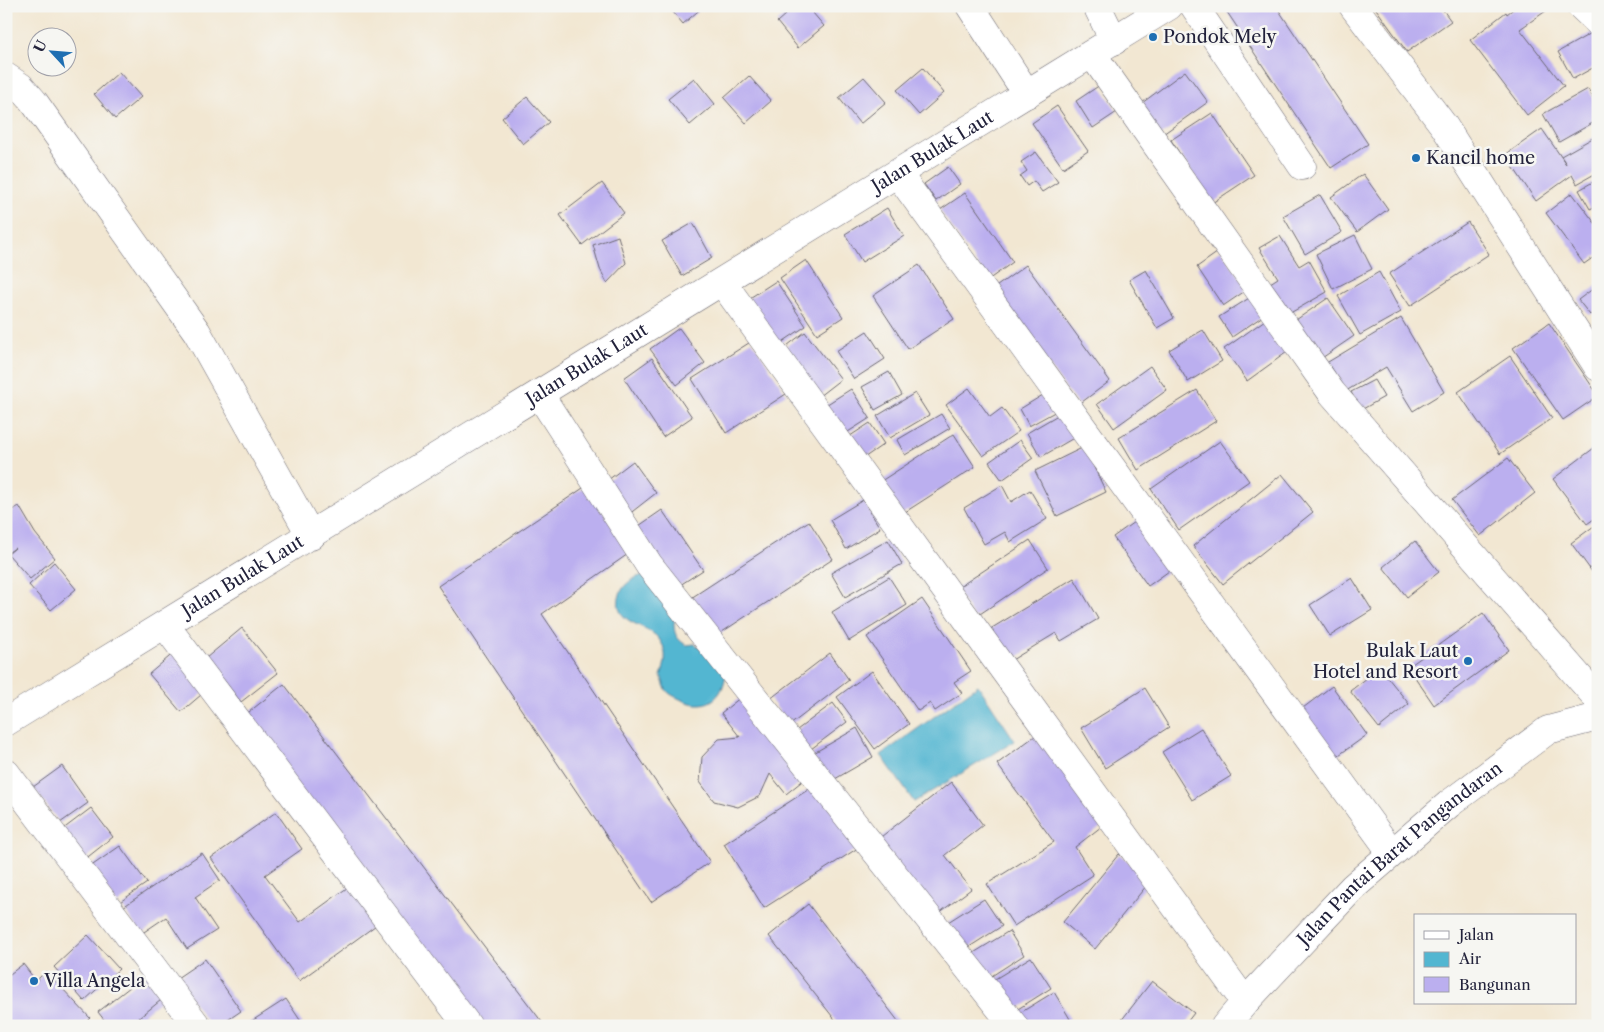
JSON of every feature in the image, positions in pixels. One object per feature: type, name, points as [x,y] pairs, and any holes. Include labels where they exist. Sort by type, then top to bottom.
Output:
[{"type":"street","points":[[970,6],[1027,94]]},
{"type":"street","points":[[1097,6],[1103,47],[1332,393],[1598,699]]},
{"type":"street","name":"Jalan Bulak Laut","points":[[6,722],[311,536],[1169,6]]},
{"type":"street","points":[[1194,6],[1302,166]]},
{"type":"street","points":[[1353,6],[1444,126],[1598,367]]},
{"type":"street","points":[[1581,6],[1598,22]]},
{"type":"street","points":[[6,76],[21,86],[34,102],[197,332],[311,536]]},
{"type":"street","points":[[898,174],[1392,853]]},
{"type":"street","points":[[722,282],[1246,1002]]},
{"type":"street","points":[[540,395],[649,565],[1014,1026]]},
{"type":"street","points":[[165,625],[468,1026]]},
{"type":"street","name":"Jalan Pantai Barat Pangandaran","points":[[1225,1026],[1353,887],[1449,804],[1548,730],[1598,717]]},
{"type":"street","points":[[6,773],[197,1026]]},
{"type":"water","points":[[643,575],[685,613],[674,622],[675,633],[678,638],[686,645],[695,644],[726,672],[722,689],[712,701],[698,704],[689,703],[668,692],[661,676],[665,655],[661,642],[649,631],[626,618],[621,612],[618,604],[622,590],[630,581]]},
{"type":"water","points":[[978,685],[1015,741],[914,802],[881,755]]},
{"type":"building","points":[[668,6],[704,6],[683,24]]},
{"type":"building","points":[[795,6],[807,6],[824,26],[798,48],[777,22]]},
{"type":"building","points":[[1228,6],[1276,6],[1368,144],[1331,168],[1225,9]]},
{"type":"building","points":[[1374,6],[1440,6],[1451,21],[1407,52]]},
{"type":"building","points":[[1517,6],[1553,6],[1520,29],[1564,86],[1527,115],[1470,40],[1506,12],[1507,14]]},
{"type":"building","points":[[1595,31],[1598,36],[1598,65],[1573,79],[1558,52]]},
{"type":"building","points":[[923,68],[944,93],[919,115],[897,90]]},
{"type":"building","points":[[1185,71],[1208,102],[1156,139],[1134,109]]},
{"type":"building","points":[[119,72],[141,97],[115,119],[94,94]]},
{"type":"building","points":[[749,76],[771,101],[746,123],[724,98]]},
{"type":"building","points":[[864,77],[886,102],[860,124],[839,98]]},
{"type":"building","points":[[694,78],[715,104],[690,125],[668,99]]},
{"type":"building","points":[[1100,85],[1117,112],[1093,128],[1076,101]]},
{"type":"building","points":[[1588,89],[1598,106],[1598,120],[1559,142],[1543,114]]},
{"type":"building","points":[[527,97],[549,122],[523,144],[502,118]]},
{"type":"building","points":[[1057,106],[1088,151],[1063,168],[1032,123]]},
{"type":"building","points":[[1212,113],[1254,175],[1212,203],[1171,140]]},
{"type":"building","points":[[1542,129],[1566,164],[1561,156],[1598,135],[1598,172],[1577,184],[1572,175],[1536,201],[1505,155]]},
{"type":"building","points":[[1036,152],[1058,182],[1042,192],[1034,181],[1027,186],[1020,176],[1027,171],[1021,162]]},
{"type":"building","points":[[948,167],[960,184],[936,201],[924,184]]},
{"type":"building","points":[[1363,174],[1388,209],[1357,232],[1331,197]]},
{"type":"building","points":[[1598,179],[1598,205],[1590,209],[1579,190]]},
{"type":"building","points":[[602,183],[624,213],[582,245],[560,215]]},
{"type":"building","points":[[965,193],[1013,262],[988,280],[940,210]]},
{"type":"building","points":[[1572,193],[1598,227],[1598,254],[1584,264],[1546,213]]},
{"type":"building","points":[[1320,195],[1342,232],[1305,254],[1283,216]]},
{"type":"building","points":[[887,208],[904,236],[862,262],[845,234]]},
{"type":"building","points":[[1468,222],[1489,254],[1410,306],[1389,274]]},
{"type":"building","points":[[693,223],[712,258],[682,276],[662,241]]},
{"type":"building","points":[[1355,235],[1372,269],[1333,289],[1316,254]]},
{"type":"building","points":[[618,236],[626,263],[607,283],[600,269],[593,245]]},
{"type":"building","points":[[1280,236],[1299,266],[1309,260],[1327,292],[1285,316],[1267,285],[1278,278],[1259,248]]},
{"type":"building","points":[[1221,250],[1248,289],[1223,306],[1197,267]]},
{"type":"building","points":[[806,260],[843,317],[817,334],[780,278]]},
{"type":"building","points":[[919,265],[954,319],[908,349],[873,296]]},
{"type":"building","points":[[1026,265],[1110,381],[1078,405],[993,289]]},
{"type":"building","points":[[1146,270],[1174,318],[1157,328],[1129,280]]},
{"type":"building","points":[[1379,272],[1401,312],[1360,335],[1338,296]]},
{"type":"building","points":[[776,281],[806,326],[775,347],[745,301]]},
{"type":"building","points":[[1598,285],[1598,309],[1590,315],[1578,300]]},
{"type":"building","points":[[1254,295],[1266,314],[1232,337],[1219,317]]},
{"type":"building","points":[[1328,298],[1354,336],[1316,362],[1290,324]]},
{"type":"building","points":[[1272,315],[1294,347],[1247,381],[1224,349]]},
{"type":"building","points":[[1401,318],[1444,392],[1413,411],[1386,367],[1346,391],[1328,362]]},
{"type":"building","points":[[1549,323],[1598,395],[1563,420],[1513,348]]},
{"type":"building","points":[[679,328],[705,363],[677,385],[650,349]]},
{"type":"building","points":[[1203,330],[1222,361],[1188,382],[1169,350]]},
{"type":"building","points":[[867,331],[885,359],[854,379],[836,351]]},
{"type":"building","points":[[805,332],[841,379],[814,400],[779,352]]},
{"type":"building","points":[[752,341],[786,394],[726,433],[692,379]]},
{"type":"building","points":[[1510,356],[1552,418],[1500,454],[1458,392]]},
{"type":"building","points":[[652,358],[692,417],[663,437],[624,378]]},
{"type":"building","points":[[1150,366],[1167,390],[1114,428],[1097,404]]},
{"type":"building","points":[[889,372],[902,395],[875,410],[862,387]]},
{"type":"building","points":[[1374,380],[1384,397],[1361,410],[1351,392]]},
{"type":"building","points":[[969,388],[990,417],[1002,408],[1019,431],[983,456],[946,405]]},
{"type":"building","points":[[851,389],[870,418],[840,437],[821,408]]},
{"type":"building","points":[[1051,390],[1062,408],[1029,426],[1020,409]]},
{"type":"building","points":[[1197,390],[1216,421],[1138,470],[1119,438]]},
{"type":"building","points":[[915,393],[929,415],[890,438],[877,416]]},
{"type":"building","points":[[1063,412],[1077,436],[1041,457],[1027,433]]},
{"type":"building","points":[[941,414],[950,428],[905,455],[897,440]]},
{"type":"building","points":[[870,423],[884,444],[858,462],[844,440]]},
{"type":"building","points":[[954,434],[975,467],[899,516],[878,483]]},
{"type":"building","points":[[1020,440],[1033,458],[1002,480],[989,462]]},
{"type":"building","points":[[1220,441],[1249,481],[1179,530],[1151,489]]},
{"type":"building","points":[[1598,445],[1598,516],[1587,524],[1553,479]]},
{"type":"building","points":[[1084,447],[1106,492],[1057,516],[1035,471]]},
{"type":"building","points":[[1508,458],[1535,493],[1480,536],[1452,500]]},
{"type":"building","points":[[633,461],[656,493],[628,515],[604,483]]},
{"type":"building","points":[[1282,474],[1313,512],[1223,584],[1193,546]]},
{"type":"building","points":[[1002,485],[1011,502],[1030,490],[1047,519],[1010,542],[1005,532],[984,544],[964,508]]},
{"type":"building","points":[[586,486],[631,552],[542,614],[710,862],[651,902],[438,586]]},
{"type":"building","points":[[863,500],[880,528],[846,549],[830,520]]},
{"type":"building","points":[[19,506],[35,533],[55,558],[30,579],[8,554],[15,548],[6,554],[6,515]]},
{"type":"building","points":[[662,510],[703,570],[674,589],[633,530]]},
{"type":"building","points":[[1141,517],[1176,566],[1148,586],[1113,537]]},
{"type":"building","points":[[809,521],[833,559],[716,636],[691,598]]},
{"type":"building","points":[[1598,523],[1598,580],[1571,543]]},
{"type":"building","points":[[888,540],[902,564],[845,597],[831,573]]},
{"type":"building","points":[[1030,540],[1048,568],[974,618],[956,589]]},
{"type":"building","points":[[1415,541],[1439,572],[1407,597],[1383,567]]},
{"type":"building","points":[[54,562],[76,589],[51,610],[29,585]]},
{"type":"building","points":[[889,577],[907,605],[849,641],[832,612]]},
{"type":"building","points":[[1074,578],[1098,619],[1061,641],[1056,633],[1007,663],[987,631]]},
{"type":"building","points":[[1352,578],[1372,610],[1330,636],[1310,605]]},
{"type":"building","points":[[922,599],[971,671],[954,682],[962,693],[935,711],[930,703],[918,711],[867,637]]},
{"type":"building","points":[[1483,613],[1509,650],[1434,705],[1408,667]]},
{"type":"building","points":[[242,628],[278,673],[241,702],[206,658]]},
{"type":"building","points":[[176,651],[208,689],[181,712],[149,674]]},
{"type":"building","points":[[830,653],[849,680],[790,725],[770,699]]},
{"type":"building","points":[[1380,668],[1409,704],[1379,728],[1350,691]]},
{"type":"building","points":[[872,671],[909,724],[875,749],[837,697]]},
{"type":"building","points":[[284,684],[545,1026],[474,1026],[239,720]]},
{"type":"building","points":[[1332,686],[1367,735],[1329,762],[1295,714]]},
{"type":"building","points":[[1145,688],[1169,727],[1105,768],[1081,728]]},
{"type":"building","points":[[741,697],[806,778],[786,794],[770,774],[760,796],[738,807],[714,801],[700,782],[702,757],[719,739],[740,737],[721,713]]},
{"type":"building","points":[[833,703],[847,722],[803,755],[789,736]]},
{"type":"building","points":[[857,728],[873,757],[828,783],[812,754]]},
{"type":"building","points":[[1201,728],[1231,776],[1192,800],[1162,752]]},
{"type":"building","points":[[1039,733],[1106,823],[1075,847],[1093,875],[1014,926],[987,884],[1054,842],[997,764]]},
{"type":"building","points":[[62,766],[88,803],[60,823],[33,787]]},
{"type":"building","points":[[951,782],[983,825],[945,855],[971,889],[935,916],[877,840]]},
{"type":"building","points":[[817,784],[858,848],[764,908],[724,844]]},
{"type":"building","points":[[91,808],[113,837],[84,860],[62,830]]},
{"type":"building","points":[[276,812],[302,849],[265,875],[300,922],[351,885],[379,923],[299,981],[211,858]]},
{"type":"building","points":[[120,846],[147,883],[117,904],[90,867]]},
{"type":"building","points":[[202,853],[220,880],[195,897],[217,930],[187,949],[166,917],[141,934],[123,907]]},
{"type":"building","points":[[1119,854],[1151,880],[1095,949],[1063,922]]},
{"type":"building","points":[[984,899],[1002,926],[966,949],[948,922]]},
{"type":"building","points":[[808,904],[902,1026],[840,1026],[769,936]]},
{"type":"building","points":[[1009,931],[1024,955],[987,979],[972,954]]},
{"type":"building","points":[[88,935],[119,969],[84,1001],[54,967]]},
{"type":"building","points":[[1031,957],[1051,988],[1010,1014],[990,982]]},
{"type":"building","points":[[205,959],[241,1011],[219,1026],[210,1026],[177,978]]},
{"type":"building","points":[[23,964],[36,981],[46,971],[90,1018],[82,1026],[6,1026],[6,977]]},
{"type":"building","points":[[153,969],[171,992],[129,1026],[109,1026],[98,1012]]},
{"type":"building","points":[[1152,981],[1194,1013],[1184,1026],[1117,1026]]},
{"type":"building","points":[[1054,992],[1070,1019],[1059,1026],[1021,1026],[1015,1016]]},
{"type":"building","points":[[286,999],[302,1023],[298,1026],[244,1026]]},
{"type":"building","points":[[149,1019],[153,1026],[139,1026]]},
{"type":"place","name":"Pondok Mely","points":[[1153,37]]},
{"type":"place","name":"Kancil home","points":[[1416,158]]},
{"type":"place","name":"Bulak Laut Hotel and Resort","points":[[1468,661]]},
{"type":"place","name":"Villa Angela","points":[[34,981]]}]
